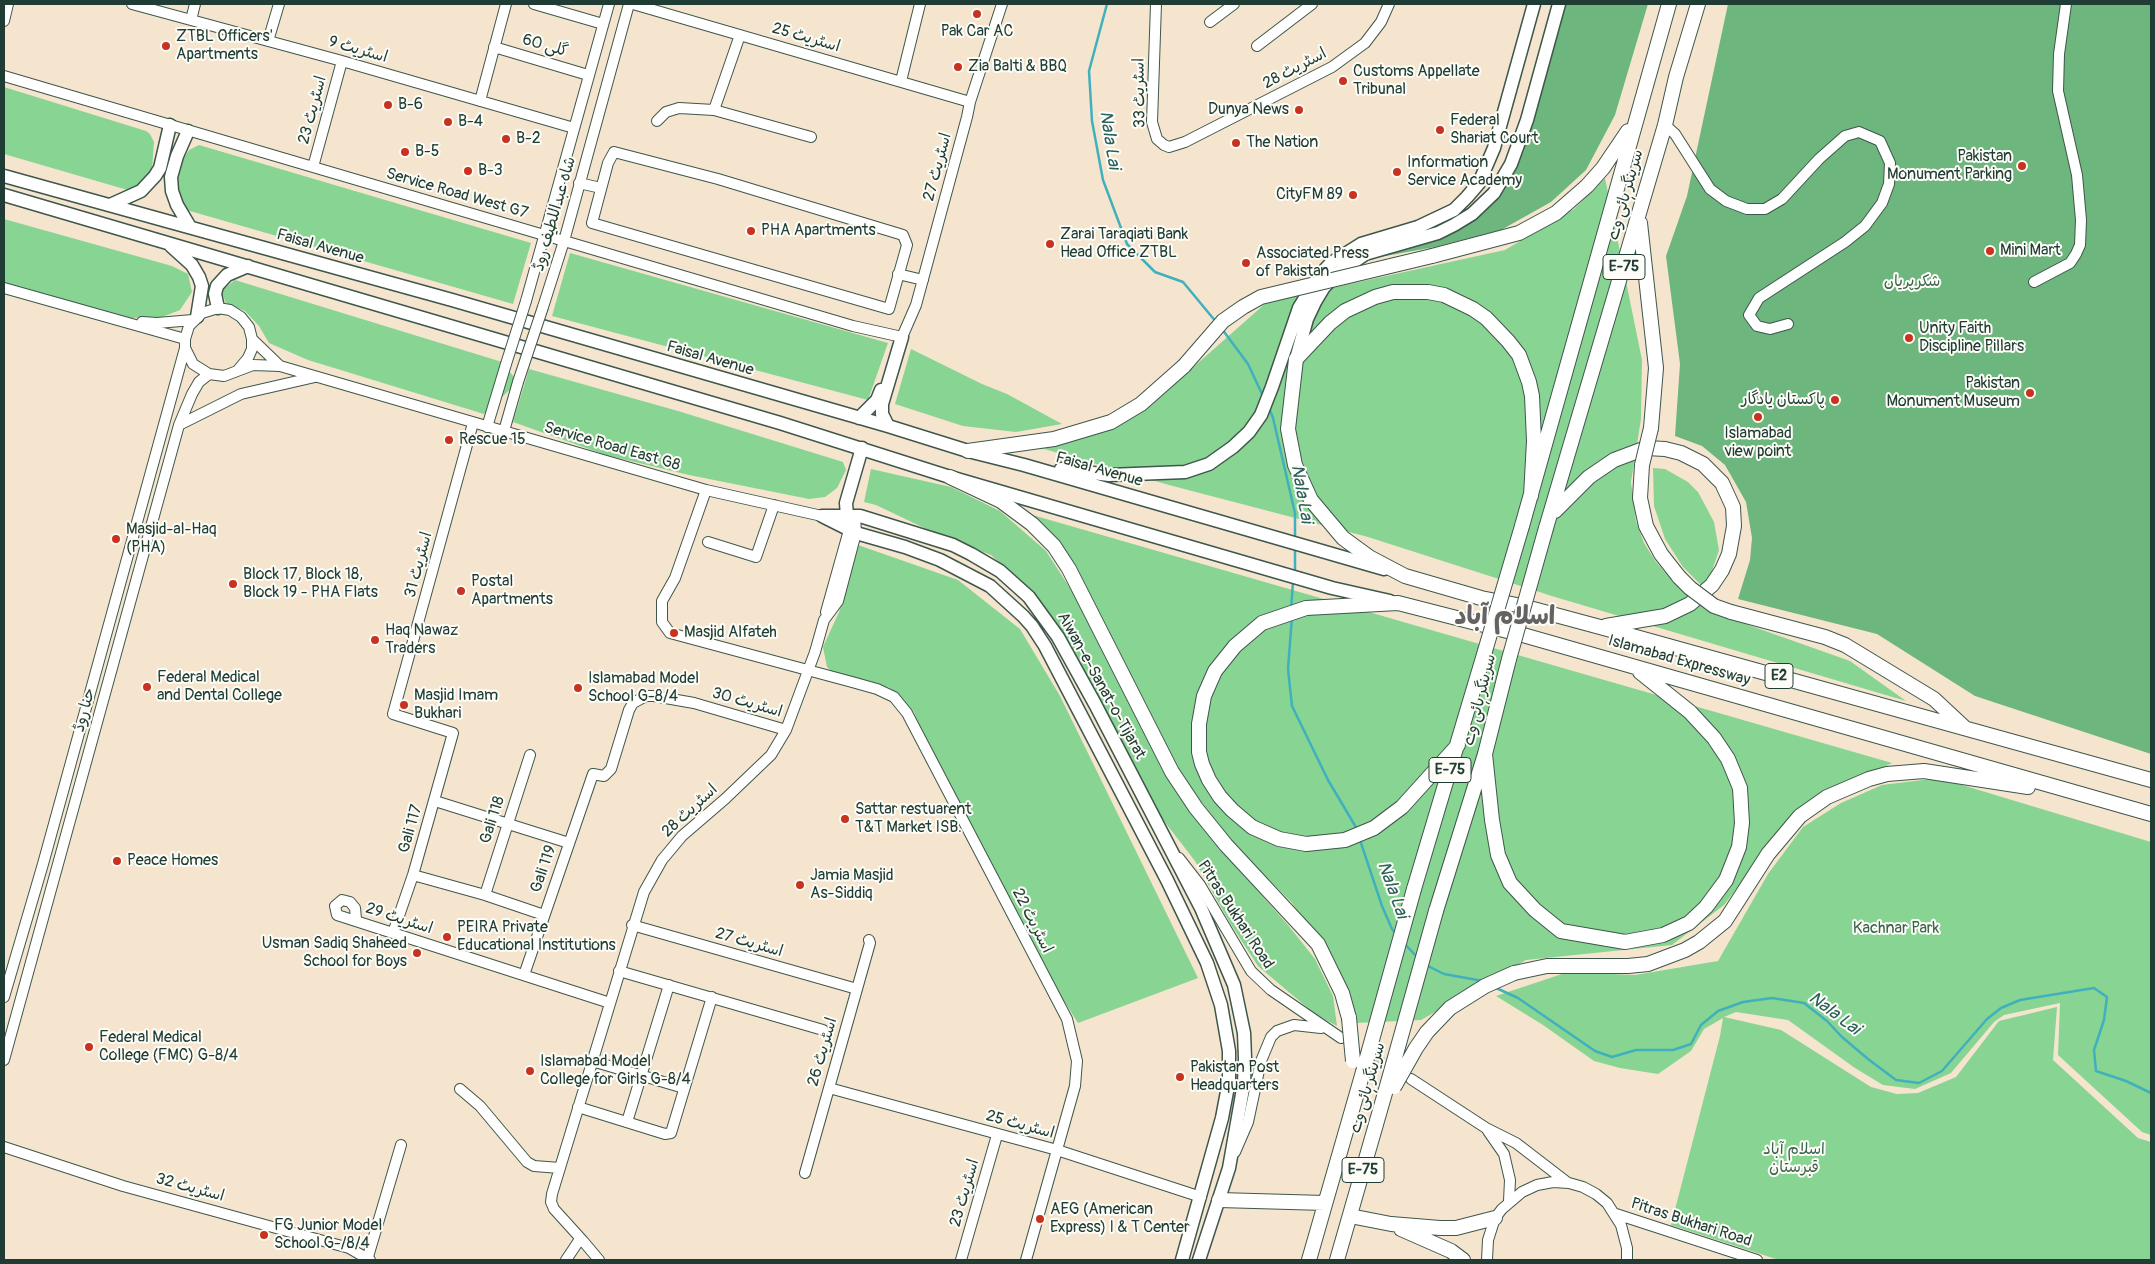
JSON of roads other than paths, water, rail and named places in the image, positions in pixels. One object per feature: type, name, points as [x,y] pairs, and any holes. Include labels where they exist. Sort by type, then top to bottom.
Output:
[{"type":"highway","name":"سرینگر ہائی وے","points":[[1309,1260],[1414,889],[1532,496],[1634,122],[1669,4]]},
{"type":"highway","name":"سرینگر ہائی وے","points":[[1337,1260],[1378,1117],[1392,1083],[1436,911],[1485,754],[1508,658],[1546,528],[1552,514],[1665,125],[1676,77],[1698,4]]},
{"type":"highway","points":[[968,451],[1054,439],[1111,422],[1141,404],[1184,366],[1223,321],[1261,297],[1519,233],[1556,213],[1575,198],[1603,168],[1634,122]]},
{"type":"highway","points":[[1639,214],[1656,368],[1651,428],[1642,465],[1640,498],[1646,526],[1661,554],[1690,588],[1714,606],[1825,637],[1845,645],[1934,699],[1967,730]]},
{"type":"highway","points":[[1296,359],[1330,324],[1345,312],[1375,297],[1393,292],[1428,292],[1444,295],[1473,309],[1498,329],[1513,348],[1518,355],[1529,382],[1532,396],[1534,441],[1532,496]]},
{"type":"highway","name":"Islamabad Expressway","points":[[1296,359],[1288,430],[1295,464],[1311,500],[1343,538],[1369,557],[1405,576],[1481,598],[1600,627],[2151,780]]},
{"type":"highway","points":[[1552,514],[1589,477],[1614,460],[1646,448],[1665,449],[1681,453],[1703,464],[1722,483],[1733,507],[1734,526],[1729,554],[1722,570],[1712,585],[1690,604],[1665,616],[1600,627]]},
{"type":"highway","points":[[950,477],[1001,501],[1032,524],[1054,546],[1069,569],[1172,772],[1196,808],[1226,845],[1318,944],[1342,993],[1349,1018],[1353,1061],[1353,1110]]},
{"type":"highway","name":"Islamabad Expressway","points":[[1458,745],[1402,807],[1374,828],[1361,835],[1333,843],[1293,843],[1265,834],[1252,827],[1232,810],[1209,780],[1199,752],[1199,724],[1204,696],[1215,671],[1235,646],[1262,623],[1306,608],[1398,603],[1523,635],[2151,814]]},
{"type":"highway","points":[[1485,754],[1498,855],[1510,883],[1534,910],[1561,931],[1624,942],[1663,936],[1690,923],[1706,907],[1726,880],[1739,847],[1742,823],[1740,788],[1728,759],[1714,738],[1690,712],[1634,667]]},
{"type":"highway","points":[[1392,1083],[1416,1048],[1445,1013],[1466,997],[1514,973],[1547,966],[1628,966],[1648,964],[1685,950],[1699,942],[1725,921],[1768,854],[1800,816],[1827,797],[1869,779],[1887,774],[1924,771],[2086,796]]},
{"type":"highway","points":[[1219,1200],[1325,1203]]},
{"type":"highway","points":[[1350,1216],[1391,1224],[1456,1228],[1496,1218]]},
{"type":"highway","points":[[1391,1224],[1452,1251],[1463,1260]]},
{"type":"main road","points":[[1024,465],[1109,475],[1185,472],[1209,464],[1233,447],[1249,432],[1261,415],[1299,308],[1306,293],[1318,277],[1347,251],[1361,244],[1418,227],[1454,210],[1479,183],[1494,148],[1534,4]]},
{"type":"main road","points":[[1296,359],[1315,302],[1324,287],[1338,273],[1365,254],[1438,233],[1454,225],[1472,214],[1494,192],[1510,164],[1526,120],[1559,4]]},
{"type":"main road","points":[[110,205],[141,191],[155,176],[160,168],[170,125]]},
{"type":"main road","points":[[188,131],[177,156],[171,178],[172,191],[177,205],[190,227]]},
{"type":"main road","name":"Faisal Avenue","points":[[4,176],[452,300],[888,426],[968,451],[1024,465],[1259,532],[1405,576]]},
{"type":"main road","points":[[4,195],[162,240],[862,448],[950,477],[1332,588],[1398,603]]},
{"type":"main road","points":[[162,240],[184,257],[192,265],[199,277],[202,286],[195,318]]},
{"type":"main road","points":[[218,308],[215,294],[221,280],[227,275],[248,266]]},
{"type":"main road","points":[[859,418],[877,400],[896,346],[902,337]]},
{"type":"main road","points":[[888,426],[882,414],[882,404],[902,337]]},
{"type":"main road","points":[[851,516],[846,503],[862,448]]},
{"type":"main road","name":"Aiwan-e-Sanat-o-Tijarat","points":[[822,516],[851,516],[953,545],[1012,580],[1030,597],[1063,646],[1201,908],[1234,985],[1244,1033],[1245,1058],[1244,1083],[1229,1168],[1199,1260]]},
{"type":"main road","name":"Aiwan-e-Sanat-o-Tijarat","points":[[822,516],[852,531],[940,560],[990,586],[1032,626],[1045,646],[1167,880],[1207,963],[1221,1005],[1229,1051],[1230,1069],[1228,1096],[1182,1260]]},
{"type":"main road","points":[[904,547],[910,532]]},
{"type":"main road","points":[[1207,963],[1223,957]]},
{"type":"street","points":[[4,21],[8,4]]},
{"type":"street","name":"اسٹریٹ 9","points":[[132,4],[342,61],[574,128]]},
{"type":"street","points":[[191,20],[195,4]]},
{"type":"street","points":[[268,41],[279,4]]},
{"type":"street","points":[[480,101],[506,4]]},
{"type":"street","points":[[534,4],[603,24]]},
{"type":"street","name":"شاہ عبداللطیف روڈ","points":[[487,426],[545,236],[588,75],[610,4]]},
{"type":"street","name":"شاہ عبداللطیف روڈ","points":[[504,431],[564,241],[629,4]]},
{"type":"street","name":"اسٹریٹ 25","points":[[633,4],[970,102]]},
{"type":"street","points":[[901,81],[920,4]]},
{"type":"street","name":"اسٹریٹ 27","points":[[902,337],[916,305],[970,102],[1002,4]]},
{"type":"street","name":"اسٹریٹ 33","points":[[1156,4],[1152,122],[1154,133],[1164,145],[1169,147],[1177,146],[1195,137]]},
{"type":"street","points":[[1210,22],[1234,4]]},
{"type":"street","points":[[1257,46],[1312,4]]},
{"type":"street","name":"اسٹریٹ 28","points":[[1195,137],[1324,71],[1356,51],[1374,33],[1389,4]]},
{"type":"street","points":[[2034,282],[2070,263],[2080,245],[2081,220],[2077,174],[2058,92],[2059,54],[2066,4]]},
{"type":"street","points":[[714,110],[740,35]]},
{"type":"street","name":"گلی 60","points":[[494,47],[588,75]]},
{"type":"street","name":"اسٹریٹ 23","points":[[313,167],[342,61]]},
{"type":"street","name":"Service Road West G7","points":[[4,76],[853,326],[902,337]]},
{"type":"street","points":[[656,122],[666,112],[680,108],[714,110],[811,137]]},
{"type":"street","points":[[1665,125],[1675,134],[1710,189],[1726,201],[1747,209],[1765,209],[1782,199],[1819,159],[1845,136],[1859,132],[1880,141],[1890,163],[1889,184],[1882,203],[1877,210],[1865,226],[1845,242],[1759,298],[1749,316],[1758,326],[1770,329],[1788,324]]},
{"type":"street","points":[[614,152],[718,179],[902,235],[907,245],[898,274],[889,309],[592,224],[608,163],[614,152]]},
{"type":"street","points":[[579,183],[601,188]]},
{"type":"street","points":[[898,274],[923,280]]},
{"type":"street","points":[[4,288],[119,320],[185,343]]},
{"type":"street","points":[[119,320],[157,323],[195,318],[206,311],[218,308],[230,310],[241,316],[249,326],[252,338],[248,358],[238,370]]},
{"type":"street","points":[[195,318],[185,343],[193,364],[208,374],[224,376],[254,365],[280,366]]},
{"type":"street","points":[[252,338],[280,366]]},
{"type":"street","name":"حنا روڈ","points":[[4,997],[43,864],[185,343]]},
{"type":"street","name":"Service Road East G8","points":[[280,366],[706,490],[822,516]]},
{"type":"street","name":"حنا روڈ","points":[[4,1060],[180,425],[192,394],[199,382],[208,374]]},
{"type":"street","points":[[180,425],[242,394],[316,377]]},
{"type":"street","name":"اسٹریٹ 31","points":[[453,733],[393,714],[473,423]]},
{"type":"street","name":"اسٹریٹ 22","points":[[706,490],[675,578],[662,601],[662,622],[670,632],[877,689],[894,697],[907,713],[1067,1019],[1077,1061],[1075,1086],[1026,1260]]},
{"type":"street","points":[[708,542],[756,557],[774,505]]},
{"type":"street","points":[[851,516],[852,531]]},
{"type":"street","name":"اسٹریٹ 28","points":[[582,1241],[554,1209],[551,1202],[632,925],[644,892],[662,860],[682,836],[725,799],[770,755],[786,730],[824,620],[838,601],[852,531]]},
{"type":"street","name":"اسٹریٹ 30","points":[[593,774],[604,776],[611,769],[629,710],[641,698],[654,696],[694,703],[786,730]]},
{"type":"street","points":[[88,700],[102,705]]},
{"type":"street","name":"Gali 117","points":[[393,933],[413,875],[453,733]]},
{"type":"street","name":"Gali 118","points":[[485,895],[530,755]]},
{"type":"street","name":"Gali 119","points":[[524,974],[593,774]]},
{"type":"street","points":[[435,801],[569,843]]},
{"type":"street","name":"Pitras Bukhari Road","points":[[1162,834],[1200,885],[1251,972],[1272,990],[1341,1038]]},
{"type":"street","points":[[413,875],[485,895],[544,915]]},
{"type":"street","name":"اسٹریٹ 29","points":[[356,919],[356,908],[350,902],[342,900],[335,906],[337,915],[610,1003]]},
{"type":"street","name":"اسٹریٹ 27","points":[[632,925],[857,989]]},
{"type":"street","name":"اسٹریٹ 26","points":[[805,1173],[869,940]]},
{"type":"street","points":[[619,971],[823,1030]]},
{"type":"street","points":[[627,1122],[669,985]]},
{"type":"street","points":[[578,1107],[669,1134],[671,1133],[712,997]]},
{"type":"street","points":[[1229,1168],[1248,1122],[1261,1061],[1271,1037],[1277,1031],[1294,1025],[1325,1028]]},
{"type":"street","points":[[592,1061],[684,1088]]},
{"type":"street","points":[[1411,1079],[1486,1128],[1516,1143],[1569,1183]]},
{"type":"street","name":"اسٹریٹ 25","points":[[829,1088],[1057,1150],[1201,1197]]},
{"type":"street","points":[[460,1089],[480,1106],[527,1162],[534,1166],[560,1168]]},
{"type":"street","points":[[1486,1128],[1504,1154],[1510,1180],[1509,1201]]},
{"type":"street","name":"اسٹریٹ 23","points":[[961,1260],[997,1135]]},
{"type":"street","name":"اسٹریٹ 32","points":[[4,1147],[123,1186],[349,1248],[368,1259]]},
{"type":"street","points":[[368,1259],[400,1148]]},
{"type":"street","points":[[1487,1260],[1488,1240],[1496,1218],[1509,1201],[1537,1185],[1553,1182],[1569,1183],[1583,1187],[1607,1203],[1616,1214],[1625,1236],[1626,1260]]},
{"type":"street","name":"Pitras Bukhari Road","points":[[1616,1214],[1757,1260]]},
{"type":"street","points":[[566,1260],[578,1242],[582,1241],[599,1260]]},
{"type":"waterway","name":"Nala Lai","points":[[1107,4],[1089,71],[1092,121],[1103,180],[1127,244],[1155,272],[1183,282],[1217,323]]},
{"type":"waterway","name":"Nala Lai","points":[[1222,329],[1248,364],[1263,396]]},
{"type":"waterway","name":"Nala Lai","points":[[1269,408],[1295,513],[1295,539]]},
{"type":"waterway","name":"Nala Lai","points":[[1295,547],[1295,574]]},
{"type":"waterway","name":"Nala Lai","points":[[1291,609],[1293,582]]},
{"type":"waterway","name":"Nala Lai","points":[[1292,617],[1288,669],[1292,706],[1328,780],[1357,829]]},
{"type":"waterway","name":"Nala Lai","points":[[1360,840],[1382,906],[1396,934]]},
{"type":"waterway","name":"Nala Lai","points":[[1403,942],[1418,958]]},
{"type":"waterway","name":"Nala Lai","points":[[1426,965],[1444,974],[1483,981]]},
{"type":"waterway","name":"Nala Lai","points":[[1494,987],[1518,998],[1595,1051],[1612,1057],[1636,1050],[1673,1050],[1691,1044],[1701,1025],[1718,1011],[1743,1002],[1772,998],[1804,1003],[1827,1021],[1842,1037],[1868,1059],[1896,1080],[1919,1083],[1942,1071],[1987,1019],[2001,1008],[2020,1000],[2094,988],[2107,997],[2104,1020],[2094,1050],[2096,1071],[2126,1081],[2151,1093]]},
{"type":"tunnel","points":[[1348,1042],[1396,1070]]},
{"type":"place","name":"Pak Car AC","points":[[977,14]]},
{"type":"place","name":"ZTBL Officers' Apartments","points":[[166,46]]},
{"type":"place","name":"Zia Balti & BBQ","points":[[958,67]]},
{"type":"place","name":"Customs Appellate Tribunal","points":[[1343,81]]},
{"type":"place","name":"B-6","points":[[388,105]]},
{"type":"place","name":"Dunya News","points":[[1299,110]]},
{"type":"place","name":"B-4","points":[[448,122]]},
{"type":"place","name":"Federal Shariat Court","points":[[1440,130]]},
{"type":"place","name":"B-2","points":[[506,139]]},
{"type":"place","name":"The Nation","points":[[1236,143]]},
{"type":"place","name":"B-5","points":[[405,152]]},
{"type":"place","name":"Pakistan Monument Parking","points":[[2022,166]]},
{"type":"place","name":"B-3","points":[[468,171]]},
{"type":"place","name":"Information Service Academy","points":[[1397,172]]},
{"type":"place","name":"CityFM 89","points":[[1353,195]]},
{"type":"place","name":"PHA Apartments","points":[[751,231]]},
{"type":"place","name":"Zarai Taraqiati Bank Head Office ZTBL","points":[[1050,244]]},
{"type":"place","name":"Mini Mart","points":[[1990,251]]},
{"type":"place","name":"Associated Press of Pakistan","points":[[1246,263]]},
{"type":"place","name":"Unity Faith Discipline Pillars","points":[[1909,338]]},
{"type":"place","name":"Pakistan Monument Museum","points":[[2030,393]]},
{"type":"place","name":"پاکستان یادگار","points":[[1835,400]]},
{"type":"place","name":"Islamabad view point","points":[[1758,417]]},
{"type":"place","name":"Rescue 15","points":[[449,440]]},
{"type":"place","name":"Masjid-al-Haq (PHA)","points":[[116,539]]},
{"type":"place","name":"Block 17, Block 18, Block 19 - PHA Flats","points":[[233,584]]},
{"type":"place","name":"Postal Apartments","points":[[461,591]]},
{"type":"place","name":"Masjid Alfateh","points":[[674,633]]},
{"type":"place","name":"Haq Nawaz Traders","points":[[375,640]]},
{"type":"place","name":"Federal Medical and Dental College","points":[[147,687]]},
{"type":"place","name":"Islamabad Model School G-8/4","points":[[578,688]]},
{"type":"place","name":"Masjid Imam Bukhari","points":[[404,705]]},
{"type":"place","name":"Sattar restuarent T&T Market ISB.","points":[[845,819]]},
{"type":"place","name":"Peace Homes","points":[[117,861]]},
{"type":"place","name":"Jamia Masjid As-Siddiq","points":[[800,885]]},
{"type":"place","name":"PEIRA Private Educational Institutions","points":[[447,937]]},
{"type":"place","name":"Usman Sadiq Shaheed School for Boys","points":[[417,953]]},
{"type":"place","name":"Federal Medical College (FMC) G-8/4","points":[[89,1047]]},
{"type":"place","name":"Islamabad Model College for Girls G-8/4","points":[[530,1071]]},
{"type":"place","name":"Pakistan Post Headquarters","points":[[1180,1077]]},
{"type":"place","name":"AEG (American Express) I & T Center","points":[[1040,1219]]},
{"type":"place","name":"FG Junior Model School G-/8/4","points":[[264,1235]]},
{"type":"district","name":"اسلام آباد","points":[[1505,617]]},
{"type":"park label","name":"شکرپریاں","points":[[1912,282]]},
{"type":"park label","name":"Kachnar Park","points":[[1896,929]]},
{"type":"park label","name":"اسلام آباد قبرستان","points":[[1794,1159]]}]
